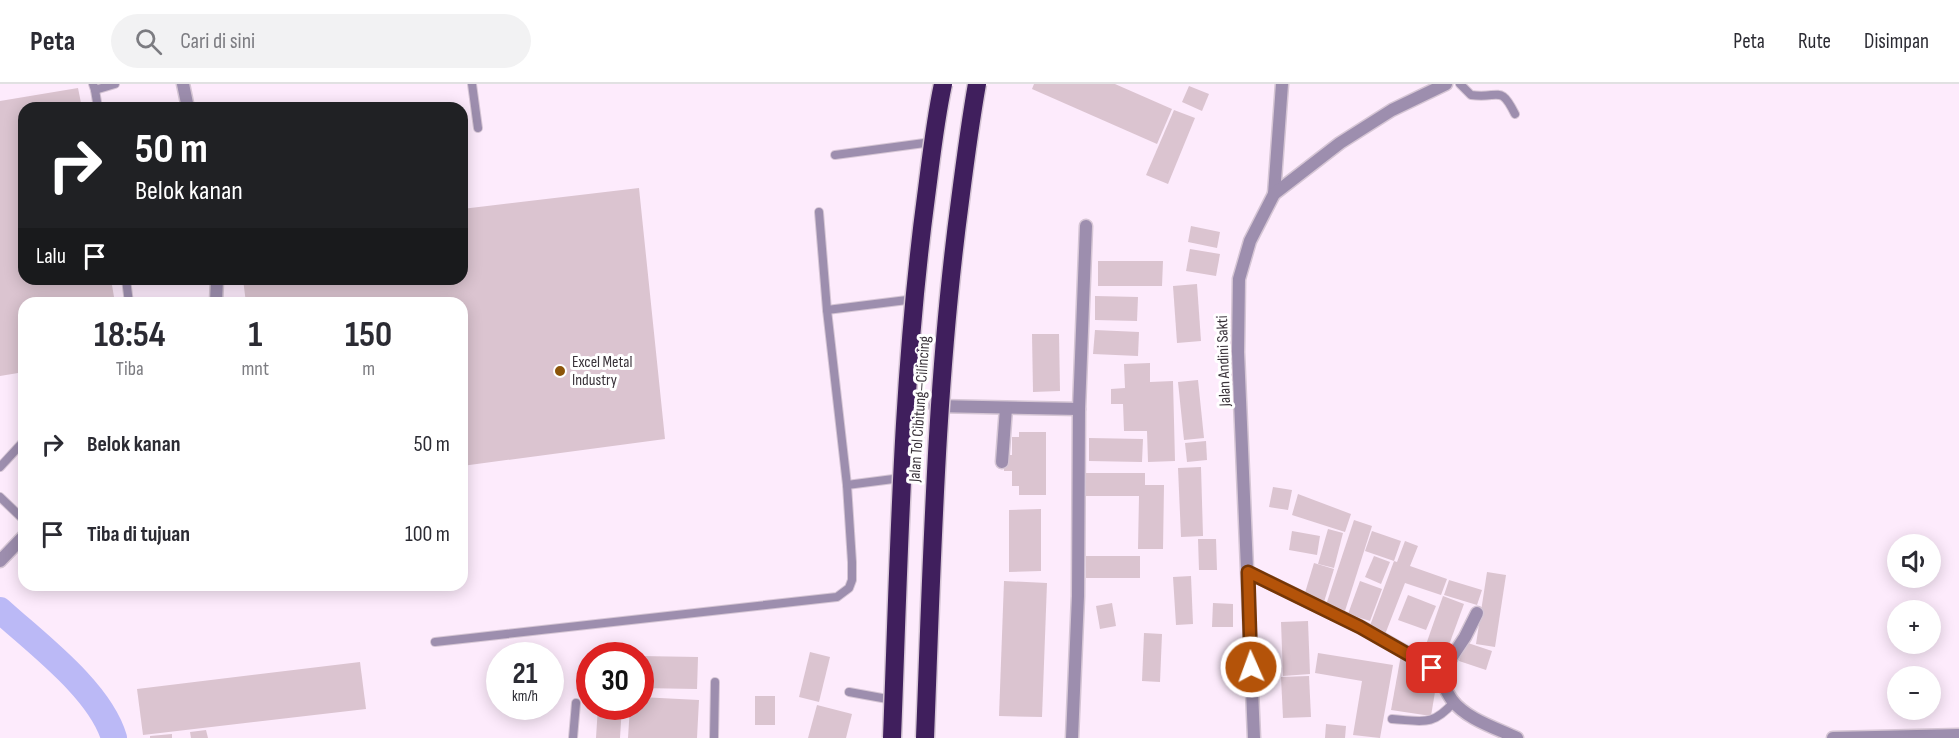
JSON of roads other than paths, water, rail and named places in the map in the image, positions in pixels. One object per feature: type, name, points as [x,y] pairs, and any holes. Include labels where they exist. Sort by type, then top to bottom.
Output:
[{"type":"highway","name":"Jalan Tol Cibitung–Cilincing","points":[[892,738],[902,466],[910,330],[922,224],[943,84]]},
{"type":"highway","name":"Jalan Tol Cibitung–Cilincing","points":[[925,738],[944,333],[961,194],[978,84]]},
{"type":"street","points":[[183,84],[187,102]]},
{"type":"street","points":[[1274,194],[1282,84]]},
{"type":"street","name":"Jalan Andini Sakti","points":[[1254,738],[1256,576],[1238,352],[1239,279],[1250,241],[1274,194],[1340,143],[1392,110],[1446,84]]},
{"type":"street","points":[[1072,738],[1078,596],[1079,408],[1086,226]]},
{"type":"street","points":[[934,406],[1079,408]]},
{"type":"street","points":[[1002,462],[1006,408]]},
{"type":"street","points":[[0,561],[18,542]]},
{"type":"street","points":[[1256,576],[1360,627],[1432,668],[1440,675],[1460,709],[1517,738]]},
{"type":"street","points":[[1440,675],[1465,637],[1477,612]]},
{"type":"street","points":[[1833,738],[1959,735]]},
{"type":"lane","points":[[97,102],[94,87],[115,84]]},
{"type":"lane","points":[[472,84],[478,128]]},
{"type":"lane","points":[[1460,84],[1471,95],[1502,92],[1508,96],[1515,114]]},
{"type":"lane","points":[[835,155],[939,142]]},
{"type":"lane","points":[[435,642],[837,597],[849,588],[852,580],[847,485],[827,310],[819,212]]},
{"type":"lane","points":[[827,310],[921,298]]},
{"type":"lane","points":[[0,467],[18,448]]},
{"type":"lane","points":[[847,485],[909,477]]},
{"type":"lane","points":[[0,497],[18,513]]},
{"type":"lane","points":[[714,738],[715,682]]},
{"type":"lane","points":[[849,692],[898,701]]},
{"type":"lane","points":[[573,738],[576,702]]},
{"type":"lane","points":[[1392,719],[1434,720],[1454,702]]},
{"type":"waterway","points":[[0,610],[81,685],[107,720],[114,738]]},
{"type":"place","name":"Excel Metal Industry","points":[[560,371]]}]
